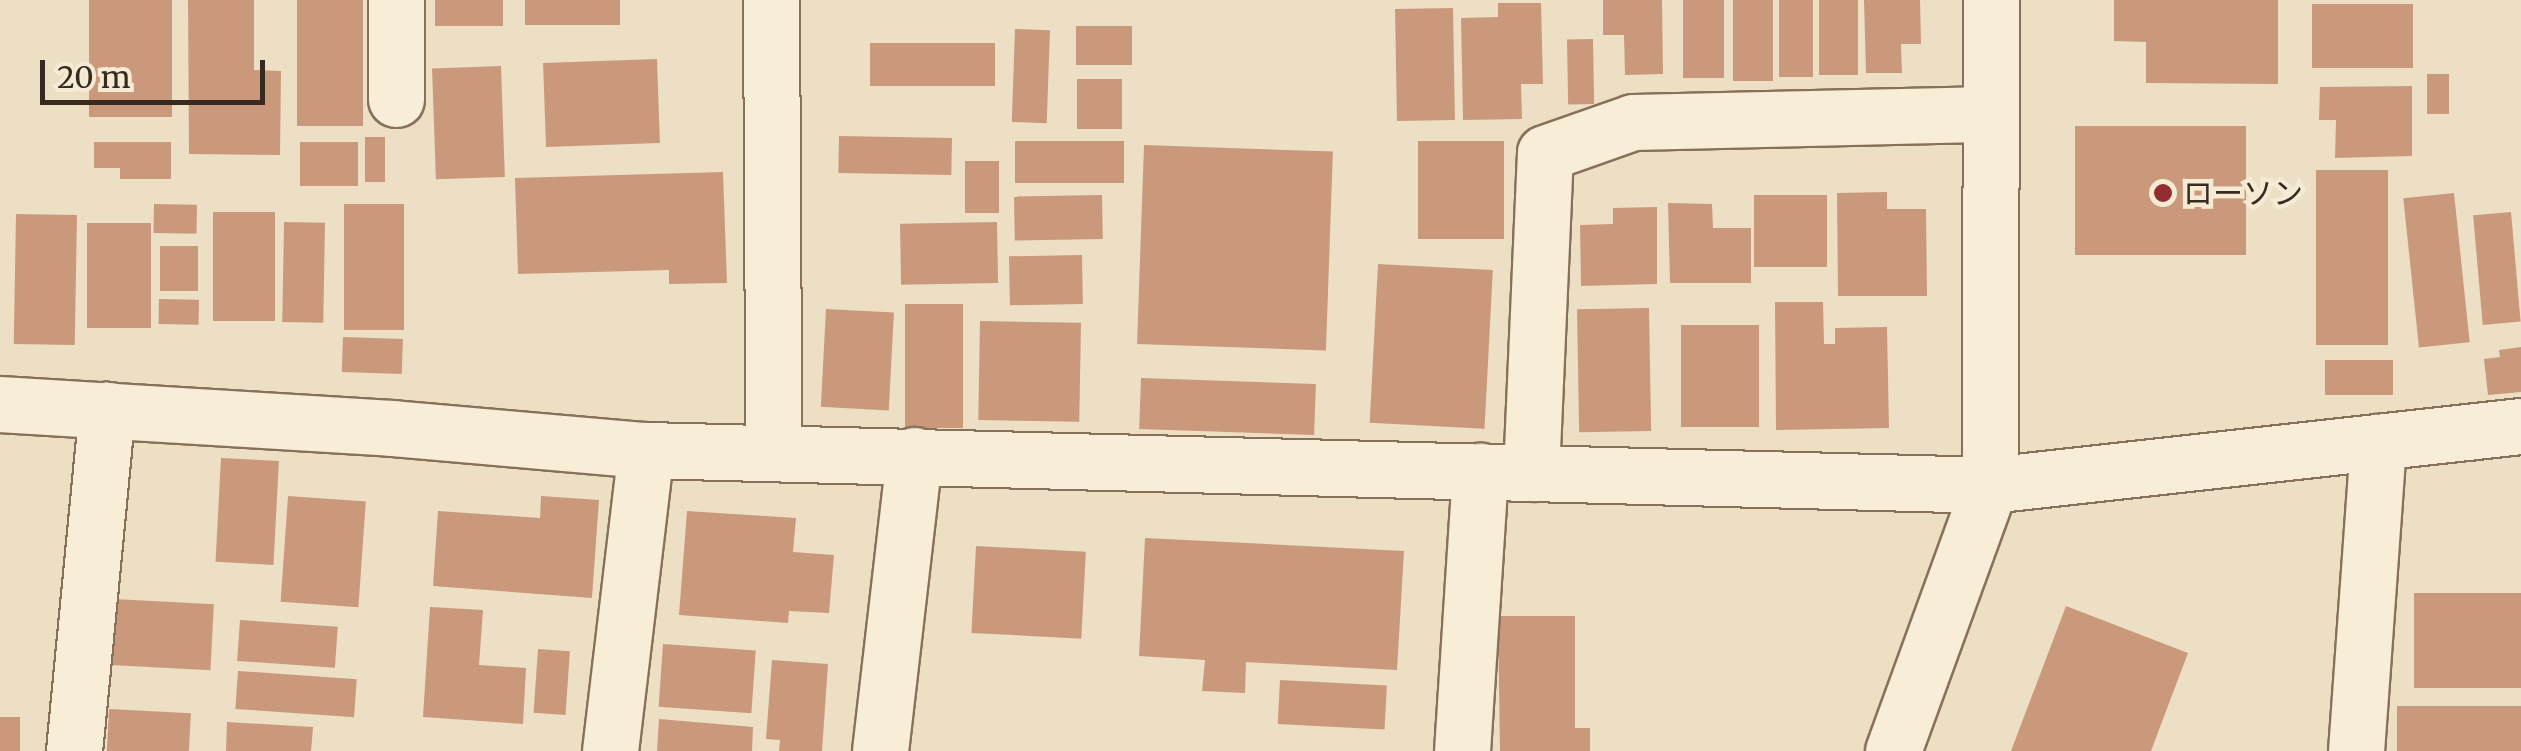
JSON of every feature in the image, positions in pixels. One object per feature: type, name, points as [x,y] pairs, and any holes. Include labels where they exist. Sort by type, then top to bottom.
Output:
[{"type":"street","points":[[396,0],[396,99]]},
{"type":"street","points":[[771,0],[773,451]]},
{"type":"street","points":[[1893,751],[1990,485],[1991,0]]},
{"type":"street","points":[[1462,751],[1506,472],[1545,153],[1633,122],[1991,114]]},
{"type":"street","points":[[0,404],[646,450],[1990,485],[2521,426]]},
{"type":"street","points":[[74,751],[106,410]]},
{"type":"street","points":[[2356,751],[2378,442]]},
{"type":"street","points":[[610,751],[646,450]]},
{"type":"street","points":[[880,751],[914,455]]},
{"type":"building","points":[[89,0],[172,0],[172,117],[89,117]]},
{"type":"building","points":[[188,0],[254,0],[254,70],[281,71],[280,155],[189,154]]},
{"type":"building","points":[[297,0],[363,0],[363,126],[297,126]]},
{"type":"building","points":[[435,0],[503,0],[503,26],[435,26]]},
{"type":"building","points":[[525,0],[620,0],[620,25],[525,25]]},
{"type":"building","points":[[1603,0],[1662,0],[1663,74],[1625,75],[1624,35],[1603,35]]},
{"type":"building","points":[[1683,0],[1724,0],[1724,78],[1683,78]]},
{"type":"building","points":[[1733,0],[1773,0],[1773,81],[1733,81]]},
{"type":"building","points":[[1779,0],[1813,0],[1813,77],[1779,77]]},
{"type":"building","points":[[1819,0],[1858,0],[1858,75],[1819,75]]},
{"type":"building","points":[[1864,0],[1920,0],[1921,44],[1901,44],[1902,73],[1866,73]]},
{"type":"building","points":[[2114,0],[2278,0],[2278,84],[2146,83],[2146,42],[2114,41]]},
{"type":"building","points":[[1498,3],[1541,3],[1543,84],[1521,84],[1522,119],[1463,120],[1461,18],[1498,17]]},
{"type":"building","points":[[2312,4],[2413,4],[2413,68],[2312,68]]},
{"type":"building","points":[[1453,8],[1455,120],[1397,121],[1395,9]]},
{"type":"building","points":[[1076,26],[1132,26],[1132,65],[1076,65]]},
{"type":"building","points":[[1015,29],[1050,30],[1047,123],[1012,122]]},
{"type":"building","points":[[1567,39],[1593,39],[1594,104],[1568,104]]},
{"type":"building","points":[[870,43],[995,43],[995,86],[870,86]]},
{"type":"building","points":[[657,59],[660,143],[546,147],[543,63]]},
{"type":"building","points":[[501,66],[505,177],[436,179],[432,68]]},
{"type":"building","points":[[2427,74],[2449,74],[2449,114],[2427,114]]},
{"type":"building","points":[[1077,79],[1122,79],[1122,129],[1077,129]]},
{"type":"building","points":[[2412,86],[2412,156],[2335,158],[2336,120],[2319,120],[2320,87]]},
{"type":"building","points":[[2075,126],[2246,126],[2246,255],[2075,255]]},
{"type":"building","points":[[839,136],[952,138],[951,175],[838,173]]},
{"type":"building","points":[[365,137],[385,137],[385,182],[365,182]]},
{"type":"building","points":[[1015,141],[1124,141],[1124,183],[1015,183]]},
{"type":"building","points":[[1418,141],[1504,141],[1504,239],[1418,239]]},
{"type":"building","points":[[94,142],[171,142],[171,179],[120,179],[120,168],[94,168]]},
{"type":"building","points":[[300,142],[358,142],[358,186],[300,186]]},
{"type":"building","points":[[1144,145],[1333,152],[1326,350],[1137,344]]},
{"type":"building","points":[[965,161],[999,161],[999,213],[965,213]]},
{"type":"building","points":[[2316,170],[2388,170],[2388,345],[2316,345]]},
{"type":"building","points":[[723,172],[727,283],[669,284],[669,270],[518,274],[515,178]]},
{"type":"building","points":[[1887,192],[1887,209],[1926,209],[1927,296],[1838,296],[1837,193]]},
{"type":"building","points":[[2454,193],[2470,342],[2419,348],[2403,198]]},
{"type":"building","points":[[1102,195],[1103,239],[1015,241],[1014,197]]},
{"type":"building","points":[[1754,195],[1827,195],[1827,267],[1754,267]]},
{"type":"building","points":[[1668,203],[1712,204],[1713,228],[1751,228],[1751,283],[1670,283]]},
{"type":"building","points":[[154,204],[197,205],[196,234],[153,233]]},
{"type":"building","points":[[344,204],[404,204],[404,330],[344,330]]},
{"type":"building","points":[[1657,207],[1657,284],[1581,286],[1580,225],[1613,224],[1613,208]]},
{"type":"building","points":[[213,212],[275,212],[275,321],[213,321]]},
{"type":"building","points":[[2511,212],[2521,322],[2483,325],[2473,215]]},
{"type":"building","points":[[16,214],[77,215],[75,345],[14,344]]},
{"type":"building","points":[[284,222],[325,223],[323,323],[282,322]]},
{"type":"building","points":[[997,222],[998,283],[901,285],[900,224]]},
{"type":"building","points":[[87,223],[151,223],[151,328],[87,328]]},
{"type":"building","points":[[160,246],[198,246],[198,291],[160,291]]},
{"type":"building","points":[[1082,255],[1083,304],[1010,305],[1009,256]]},
{"type":"building","points":[[1378,264],[1493,270],[1485,429],[1370,423]]},
{"type":"building","points":[[159,299],[199,300],[199,325],[159,324]]},
{"type":"building","points":[[1775,302],[1823,302],[1824,344],[1835,344],[1835,328],[1887,327],[1889,428],[1776,430]]},
{"type":"building","points":[[905,304],[963,304],[963,428],[905,428]]},
{"type":"building","points":[[1649,308],[1651,431],[1579,432],[1577,309]]},
{"type":"building","points":[[826,309],[894,313],[889,410],[821,407]]},
{"type":"building","points":[[980,321],[1081,323],[1079,422],[978,420]]},
{"type":"building","points":[[1681,325],[1759,325],[1759,427],[1681,427]]},
{"type":"building","points":[[343,337],[403,339],[402,374],[342,372]]},
{"type":"building","points":[[2521,347],[2521,392],[2488,395],[2484,359],[2500,357],[2499,350]]},
{"type":"building","points":[[2325,360],[2393,360],[2393,395],[2325,395]]},
{"type":"building","points":[[1141,378],[1316,384],[1314,435],[1139,429]]},
{"type":"building","points":[[221,458],[279,461],[273,565],[216,562]]},
{"type":"building","points":[[288,496],[366,501],[358,607],[281,602]]},
{"type":"building","points":[[541,496],[599,500],[592,598],[433,586],[438,511],[540,518]]},
{"type":"building","points":[[687,511],[796,518],[793,552],[834,555],[829,613],[789,611],[788,623],[679,615]]},
{"type":"building","points":[[1145,538],[1404,551],[1397,670],[1246,662],[1245,693],[1202,691],[1205,660],[1139,656]]},
{"type":"building","points":[[976,546],[1086,552],[1081,639],[971,633]]},
{"type":"building","points":[[2414,593],[2521,593],[2521,688],[2414,688]]},
{"type":"building","points":[[114,599],[214,604],[210,670],[111,665]]},
{"type":"building","points":[[2066,606],[2188,653],[2151,751],[2011,751]]},
{"type":"building","points":[[430,607],[483,610],[479,665],[526,668],[523,724],[423,717]]},
{"type":"building","points":[[1498,616],[1575,616],[1575,728],[1590,728],[1590,751],[1500,751]]},
{"type":"building","points":[[240,620],[338,627],[335,668],[237,661]]},
{"type":"building","points":[[663,644],[756,650],[751,713],[659,707]]},
{"type":"building","points":[[538,649],[570,651],[565,715],[534,713]]},
{"type":"building","points":[[772,660],[828,664],[822,751],[779,751],[780,740],[766,739]]},
{"type":"building","points":[[238,671],[357,679],[354,717],[235,709]]},
{"type":"building","points":[[1280,680],[1387,686],[1385,730],[1278,724]]},
{"type":"building","points":[[2397,706],[2521,706],[2521,751],[2397,751]]},
{"type":"building","points":[[109,709],[191,713],[189,751],[107,751]]},
{"type":"building","points":[[0,717],[20,717],[20,751],[0,751]]},
{"type":"building","points":[[659,719],[753,727],[752,751],[657,751]]},
{"type":"building","points":[[227,722],[313,727],[311,751],[226,751]]},
{"type":"place","name":"ローソン","points":[[2163,193]]}]
